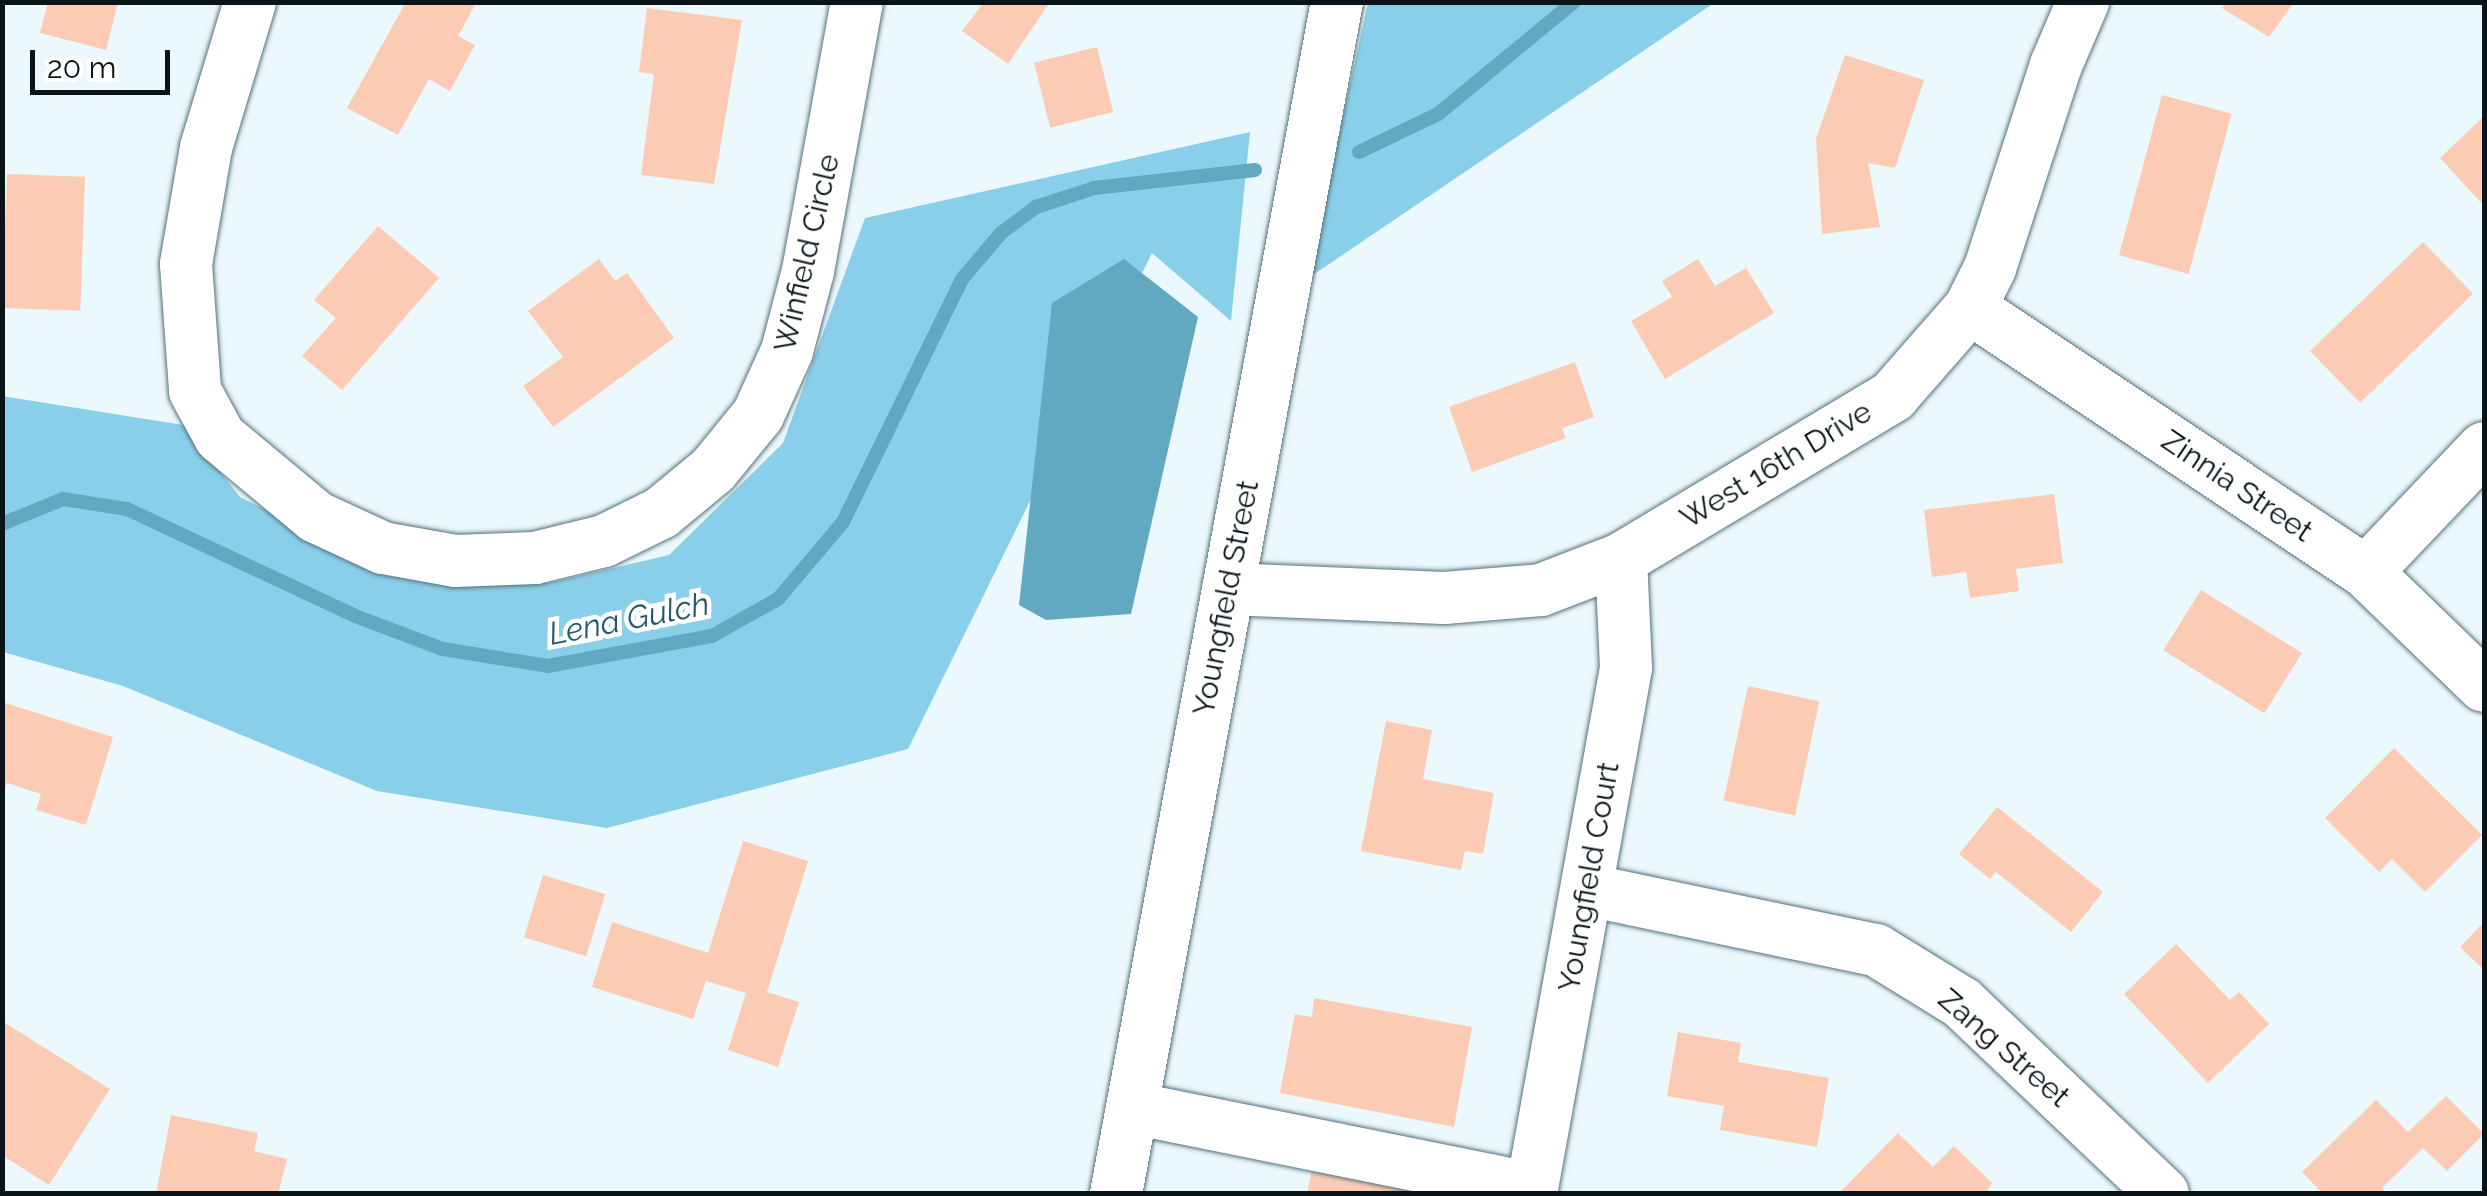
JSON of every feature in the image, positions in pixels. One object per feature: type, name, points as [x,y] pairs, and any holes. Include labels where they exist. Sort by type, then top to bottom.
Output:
[{"type":"street","name":"Winfield Circle","points":[[250,2],[206,148],[186,264],[195,391],[220,437],[316,516],[383,548],[455,561],[535,558],[604,541],[661,513],[714,470],[758,415],[787,351],[808,270],[857,2]]},
{"type":"street","name":"Youngfield Street","points":[[1116,1194],[1337,2]]},
{"type":"street","name":"West 16th Drive","points":[[1228,589],[1444,598],[1540,590],[1620,559],[1893,396],[1970,308],[2003,240],[2056,66],[2084,2]]},
{"type":"street","name":"Zinnia Street","points":[[1970,308],[2366,572],[2484,686]]},
{"type":"street","points":[[2366,572],[2484,448]]},
{"type":"street","name":"Youngfield Court","points":[[1531,1191],[1626,668],[1620,559]]},
{"type":"street","name":"Zang Street","points":[[1588,890],[1876,950],[1962,1003],[2163,1194]]},
{"type":"street","points":[[1132,1108],[1531,1191]]},
{"type":"shaded area","points":[[1368,3],[1714,3],[1307,279]]},
{"type":"shaded area","points":[[1250,132],[1231,321],[1152,253],[908,749],[607,828],[377,791],[123,686],[3,652],[2,396],[183,425],[240,497],[375,565],[549,583],[669,555],[783,443],[865,218]]},
{"type":"shaded area","points":[[1124,259],[1198,317],[1131,614],[1046,620],[1019,605],[1052,303]]},
{"type":"building","points":[[48,2],[118,2],[106,50],[40,33]]},
{"type":"building","points":[[406,2],[475,5],[458,36],[475,45],[450,91],[429,79],[398,135],[347,108]]},
{"type":"building","points":[[984,2],[1050,2],[1008,64],[962,31]]},
{"type":"building","points":[[2226,2],[2294,2],[2269,37],[2222,8]]},
{"type":"building","points":[[647,8],[742,20],[714,184],[641,175],[654,74],[639,72]]},
{"type":"building","points":[[1097,47],[1113,112],[1050,128],[1034,63]]},
{"type":"building","points":[[1845,55],[1924,80],[1895,168],[1868,163],[1880,227],[1822,234],[1816,139]]},
{"type":"building","points":[[2162,95],[2232,114],[2189,274],[2119,255]]},
{"type":"building","points":[[2484,116],[2484,206],[2440,158]]},
{"type":"building","points":[[7,174],[85,177],[80,311],[2,308]]},
{"type":"building","points":[[378,226],[439,278],[342,390],[302,356],[336,318],[314,300]]},
{"type":"building","points":[[2423,242],[2473,294],[2360,403],[2310,351]]},
{"type":"building","points":[[599,259],[615,281],[627,273],[674,338],[553,427],[523,386],[563,357],[528,311]]},
{"type":"building","points":[[1698,259],[1715,286],[1746,268],[1774,313],[1665,379],[1631,321],[1672,297],[1662,281]]},
{"type":"building","points":[[1575,362],[1594,417],[1562,428],[1566,438],[1472,472],[1449,407]]},
{"type":"building","points":[[2054,494],[2063,563],[2016,569],[2019,591],[1970,598],[1966,572],[1932,577],[1924,510]]},
{"type":"building","points":[[2201,590],[2302,653],[2264,713],[2163,650]]},
{"type":"building","points":[[1748,686],[1819,701],[1795,816],[1724,800]]},
{"type":"building","points":[[2,702],[113,737],[86,825],[36,810],[41,794],[7,783],[2,794]]},
{"type":"building","points":[[1386,721],[1432,730],[1423,779],[1494,793],[1483,854],[1465,851],[1461,870],[1361,851]]},
{"type":"building","points":[[2394,748],[2482,835],[2425,892],[2392,859],[2379,872],[2325,818]]},
{"type":"building","points":[[1997,807],[2103,892],[2071,932],[1996,872],[1990,879],[1959,854]]},
{"type":"building","points":[[743,841],[808,861],[767,992],[799,1002],[778,1067],[728,1050],[746,993],[706,981],[693,1019],[592,987],[612,922],[708,953]]},
{"type":"building","points":[[543,875],[605,894],[586,956],[524,937]]},
{"type":"building","points":[[2484,922],[2484,970],[2460,947]]},
{"type":"building","points":[[2176,944],[2230,1000],[2239,992],[2269,1024],[2208,1083],[2124,994]]},
{"type":"building","points":[[1314,998],[1472,1027],[1454,1127],[1280,1093],[1295,1014],[1312,1017]]},
{"type":"building","points":[[2,1021],[110,1089],[49,1185],[2,1155]]},
{"type":"building","points":[[1678,1032],[1741,1043],[1738,1062],[1829,1078],[1817,1147],[1720,1130],[1724,1106],[1667,1096]]},
{"type":"building","points":[[2446,1096],[2484,1134],[2447,1171],[2423,1148],[2382,1188],[2386,1194],[2323,1194],[2302,1172],[2376,1100],[2408,1132]]},
{"type":"building","points":[[171,1115],[258,1133],[254,1151],[287,1159],[278,1194],[156,1194]]},
{"type":"building","points":[[1898,1133],[1933,1167],[1954,1146],[1992,1183],[1985,1194],[1838,1194]]},
{"type":"building","points":[[1313,1163],[1433,1194],[1307,1194]]},
{"type":"waterway","name":"Lena Gulch","points":[[1359,152],[1438,114],[1574,2]]},
{"type":"waterway","name":"Lena Gulch","points":[[2,524],[63,499],[127,509],[355,616],[443,649],[548,666],[712,636],[778,599],[843,522],[962,279],[1001,233],[1036,207],[1094,188],[1255,170]]}]
